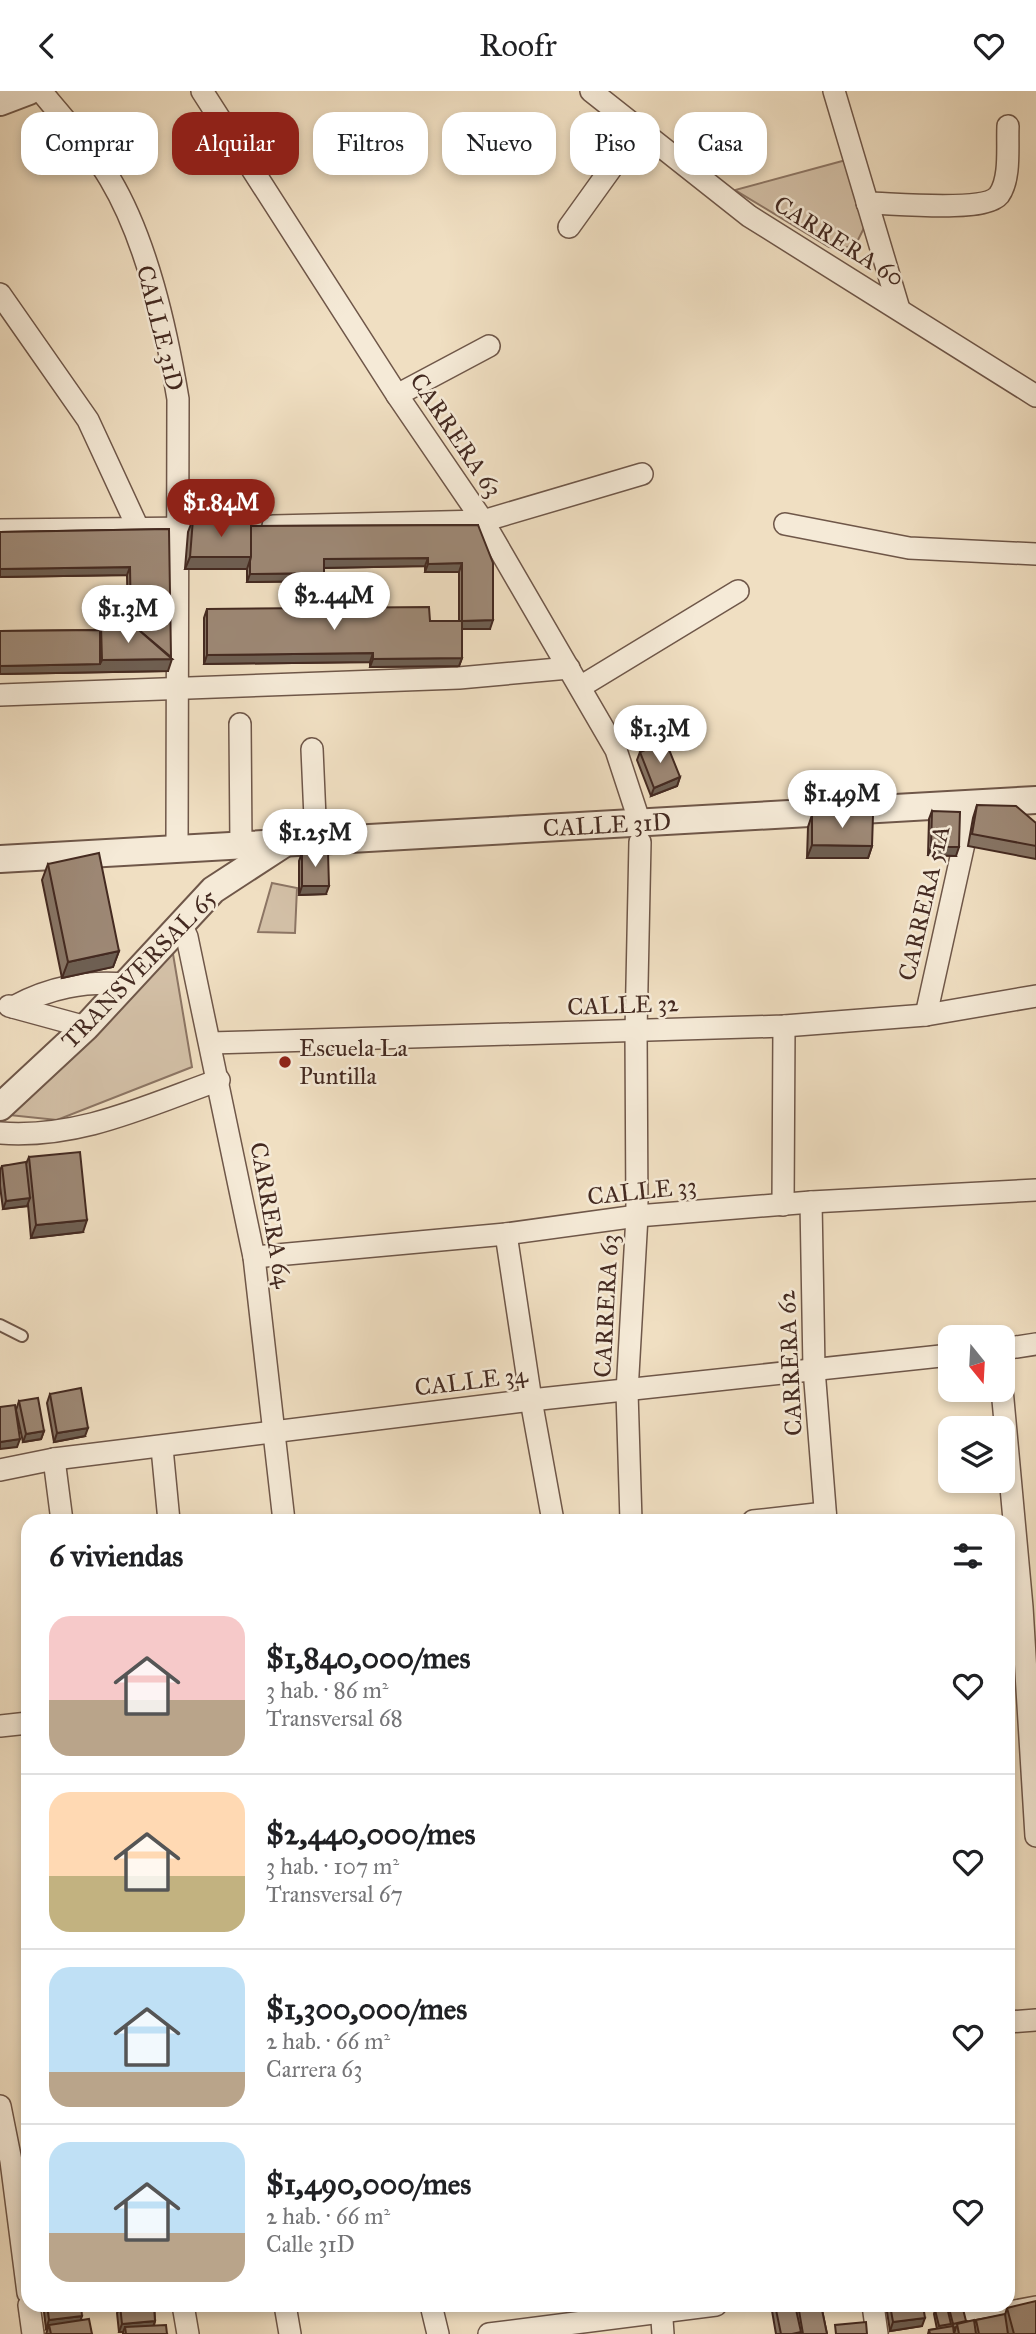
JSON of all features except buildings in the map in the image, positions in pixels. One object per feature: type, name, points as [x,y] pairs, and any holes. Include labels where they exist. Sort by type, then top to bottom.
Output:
[{"type":"street","points":[[0,102],[29,91]]},
{"type":"street","name":"CALLE 31D","points":[[41,91],[110,179],[135,232],[169,345],[178,399],[180,528],[177,849]]},
{"type":"street","name":"CARRERA 63","points":[[202,91],[397,395],[483,521],[616,750],[640,832],[636,1031],[637,1216],[628,1392],[631,1514]]},
{"type":"street","name":"CARRERA 60","points":[[591,91],[616,112]]},
{"type":"street","points":[[834,91],[899,309]]},
{"type":"street","points":[[867,203],[967,205],[991,202],[1005,183],[1008,126]]},
{"type":"street","name":"CARRERA 60","points":[[660,148],[748,216],[830,270],[899,309],[1036,396]]},
{"type":"street","points":[[569,227],[606,175]]},
{"type":"street","points":[[0,294],[88,420],[138,528]]},
{"type":"street","points":[[397,395],[489,346]]},
{"type":"street","points":[[248,527],[483,521],[642,474]]},
{"type":"street","points":[[785,524],[909,548],[1036,554]]},
{"type":"street","points":[[0,530],[207,528]]},
{"type":"street","points":[[580,687],[738,591]]},
{"type":"street","points":[[0,695],[459,678],[569,668]]},
{"type":"street","points":[[240,724],[241,845]]},
{"type":"street","points":[[312,749],[316,841]]},
{"type":"street","name":"CALLE 31D","points":[[0,859],[316,841],[640,832],[1036,800]]},
{"type":"street","name":"CARRERA 51A","points":[[926,1015],[973,803]]},
{"type":"street","name":"TRANSVERSAL 65","points":[[0,1107],[86,1027],[226,879],[286,843]]},
{"type":"street","name":"CARRERA 64","points":[[181,924],[187,937],[219,1080],[254,1257],[283,1514]]},
{"type":"street","points":[[7,1005],[67,985],[97,982],[126,984]]},
{"type":"street","name":"CALLE 32","points":[[210,1044],[784,1026],[926,1015],[1036,996]]},
{"type":"street","points":[[7,1005],[86,1027]]},
{"type":"street","points":[[783,1205],[784,1026]]},
{"type":"street","points":[[0,1133],[49,1135],[79,1130],[219,1080]]},
{"type":"street","name":"CALLE 33","points":[[254,1257],[506,1234],[637,1216],[811,1202],[1036,1190]]},
{"type":"street","name":"CARRERA 62","points":[[811,1202],[814,1369],[826,1514]]},
{"type":"street","points":[[506,1234],[530,1400],[552,1514]]},
{"type":"street","points":[[1015,1348],[1036,1345]]},
{"type":"street","name":"CALLE 34","points":[[0,1470],[54,1459],[162,1448],[530,1400],[628,1392],[938,1356]]},
{"type":"street","points":[[1003,1402],[1013,1514]]},
{"type":"street","points":[[162,1448],[168,1514]]},
{"type":"street","points":[[54,1459],[61,1514]]},
{"type":"street","points":[[1015,1531],[1036,1836]]},
{"type":"street","points":[[0,1725],[21,1724]]},
{"type":"street","points":[[1015,2022],[1036,2020]]},
{"type":"street","points":[[0,2106],[13,2161],[21,2231]]},
{"type":"street","points":[[1015,2311],[1036,2307]]},
{"type":"street","points":[[30,2312],[33,2334]]},
{"type":"street","points":[[184,2312],[188,2334]]},
{"type":"street","points":[[286,2312],[290,2334]]},
{"type":"street","points":[[433,2312],[438,2334]]},
{"type":"street","points":[[489,2334],[632,2312]]},
{"type":"street","points":[[661,2312],[663,2334]]},
{"type":"street","points":[[874,2312],[877,2334]]},
{"type":"street","points":[[976,2312],[989,2316],[1010,2312]]},
{"type":"lane","points":[[0,1325],[22,1336]]},
{"type":"shaded area","points":[[846,160],[865,226],[856,244],[842,249],[829,247],[735,190]]},
{"type":"shaded area","points":[[272,883],[297,888],[295,933],[258,932]]},
{"type":"shaded area","points":[[172,948],[192,1067],[57,1120],[9,1115]]},
{"type":"place","name":"Escuela La Puntilla","points":[[285,1062]]}]
